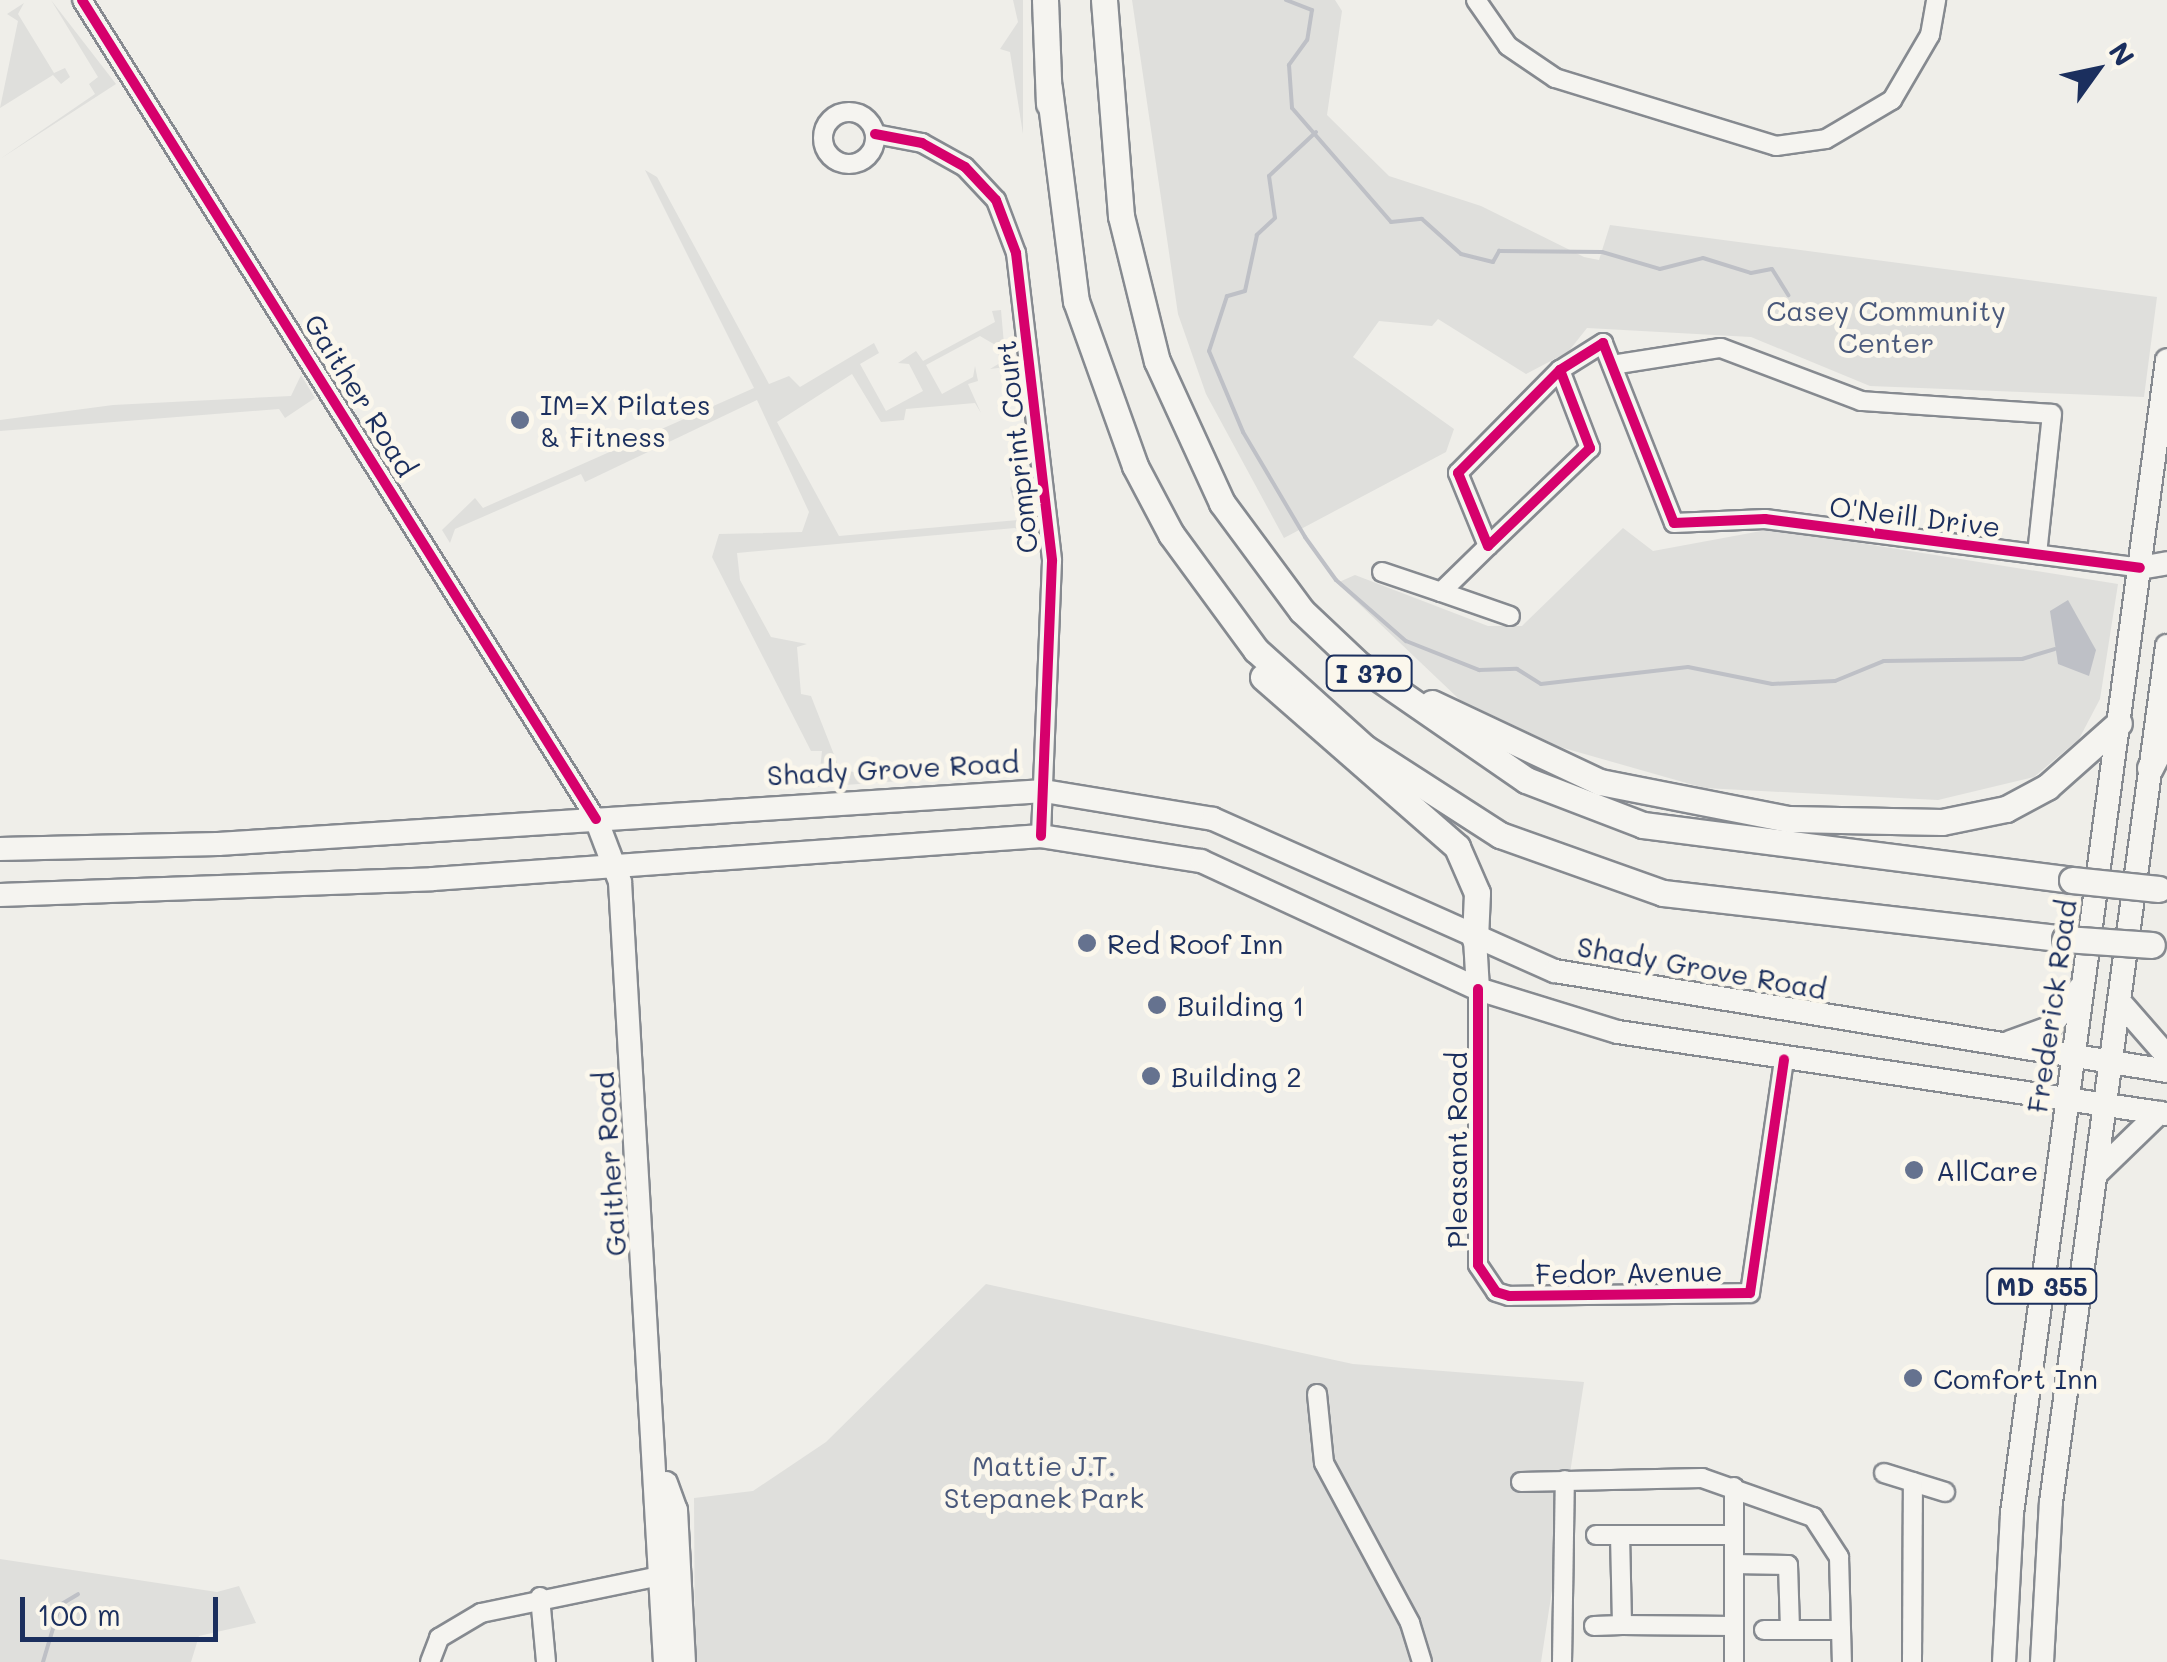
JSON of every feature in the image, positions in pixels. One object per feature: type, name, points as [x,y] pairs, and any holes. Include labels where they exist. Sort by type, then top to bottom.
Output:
[{"type":"highway","name":"I 370","points":[[1044,0],[1049,88],[1076,301],[1134,466],[1171,534],[1256,650],[1365,748],[1500,835],[1663,893],[2065,939],[2159,946]]},
{"type":"highway","name":"I 370","points":[[1104,0],[1121,216],[1156,361],[1222,503],[1302,611],[1358,664],[1526,780],[1642,825],[2164,889]]},
{"type":"highway","points":[[1049,88],[1050,215],[1065,322],[1134,501],[1245,658],[1457,848],[1477,893],[1475,940]]},
{"type":"highway","points":[[1358,664],[1600,782],[1789,819],[1942,822],[2006,809],[2047,787],[2120,724]]},
{"type":"highway","points":[[2150,768],[2167,736]]},
{"type":"main road","name":"Frederick Road","points":[[2004,1662],[2012,1513],[2167,360]]},
{"type":"main road","name":"O'Neill Drive","points":[[2140,568],[2167,563]]},
{"type":"main road","name":"MD 355","points":[[2042,1662],[2052,1502],[2167,646]]},
{"type":"main road","name":"Shady Grove Road","points":[[0,849],[158,846],[1044,790],[1213,820],[1475,940],[1634,990],[2167,1071]]},
{"type":"main road","name":"Gaither Road","points":[[596,819],[616,862],[657,1457],[665,1662]]},
{"type":"main road","points":[[49,836],[158,846]]},
{"type":"main road","points":[[0,895],[259,888],[1041,836],[1201,861],[1478,988],[1618,1032],[2163,1114]]},
{"type":"main road","name":"Pleasant Road","points":[[1475,940],[1478,988]]},
{"type":"main road","points":[[1997,1044],[2048,1028],[2086,975]]},
{"type":"main road","points":[[2119,1001],[2167,1056]]},
{"type":"main road","points":[[2096,1174],[2163,1114]]},
{"type":"main road","name":"Gaither Road","points":[[657,1457],[676,1510],[684,1662]]},
{"type":"street","name":"Gaither Road","points":[[82,0],[596,819]]},
{"type":"street","points":[[1476,0],[1508,46],[1556,78],[1776,146],[1842,133],[1892,100],[1930,34],[1936,0]]},
{"type":"street","name":"Comprint Court","points":[[875,134],[922,143],[964,166],[996,200],[1016,253],[1052,561],[1041,836]]},
{"type":"street","points":[[1488,546],[1458,473],[1560,370],[1603,343],[1612,365]]},
{"type":"street","name":"O'Neill Drive","points":[[2037,554],[2052,414],[1861,401],[1721,348],[1612,365],[1667,516],[1684,525],[1765,519],[2140,568]]},
{"type":"street","points":[[1441,592],[1590,448],[1560,370]]},
{"type":"street","points":[[1382,572],[1510,616]]},
{"type":"street","name":"Pleasant Road","points":[[1478,988],[1478,1265],[1496,1292],[1510,1296]]},
{"type":"street","name":"Fedor Avenue","points":[[1510,1296],[1750,1293],[1784,1060]]},
{"type":"street","points":[[1317,1394],[1324,1464],[1410,1622],[1422,1662]]},
{"type":"street","points":[[1884,1473],[1945,1492]]},
{"type":"street","points":[[1521,1482],[1702,1478],[1807,1514],[1830,1533],[1842,1662]]},
{"type":"street","points":[[1562,1662],[1566,1480]]},
{"type":"street","points":[[1912,1662],[1913,1482]]},
{"type":"street","points":[[1734,1488],[1734,1662]]},
{"type":"street","points":[[1596,1535],[1734,1535]]},
{"type":"street","points":[[1620,1535],[1622,1625]]},
{"type":"street","points":[[1734,1564],[1788,1564],[1790,1630]]},
{"type":"street","points":[[430,1662],[453,1626],[540,1597],[664,1575]]},
{"type":"street","points":[[540,1597],[546,1662]]},
{"type":"street","points":[[1594,1626],[1734,1626]]},
{"type":"street","points":[[1764,1630],[1841,1630]]},
{"type":"green space","points":[[51,0],[116,84],[0,159],[95,94],[89,84],[98,77]]},
{"type":"green space","points":[[1013,0],[1023,0],[1023,134],[1010,52],[1000,49],[1018,22]]},
{"type":"green space","name":"Casey Community Center","points":[[1132,0],[1335,0],[1342,11],[1327,115],[1389,176],[1481,206],[1584,257],[1599,260],[1610,225],[2157,297],[2144,397],[1870,386],[1751,337],[1587,328],[1568,352],[1526,374],[1438,319],[1432,326],[1379,321],[1353,357],[1454,429],[1446,452],[1284,538],[1206,394],[1178,314]]},
{"type":"green space","points":[[24,3],[18,14],[54,73],[65,68],[70,77],[61,84],[53,75],[0,108],[18,21],[7,14]]},
{"type":"green space","points":[[645,170],[657,177],[769,384],[789,376],[800,387],[874,343],[879,353],[860,364],[886,411],[923,391],[909,364],[898,363],[916,351],[923,361],[995,322],[992,311],[1001,310],[1006,367],[990,369],[1000,363],[997,346],[980,336],[926,365],[942,394],[973,377],[975,366],[978,381],[968,384],[981,413],[975,403],[906,409],[904,420],[881,422],[852,374],[777,422],[839,536],[1018,520],[1010,488],[1019,476],[1027,538],[1015,528],[737,553],[740,580],[771,637],[807,644],[797,647],[801,694],[811,696],[840,770],[913,780],[818,787],[822,751],[811,751],[712,557],[719,534],[802,532],[809,512],[757,400],[585,482],[581,474],[455,529],[450,543],[442,530],[475,498],[483,508],[754,388]]},
{"type":"green space","points":[[301,375],[315,398],[285,418],[279,409],[0,431],[0,420],[113,405],[291,396]]},
{"type":"green space","points":[[1623,528],[1653,551],[1772,529],[2118,584],[2100,699],[2079,739],[2034,777],[1938,800],[1704,788],[1560,747],[1460,700],[1337,583],[1355,575],[1488,626],[1522,626]]},
{"type":"green space","name":"Mattie J.T. Stepanek Park","points":[[986,1284],[1353,1364],[1584,1382],[1541,1662],[695,1662],[694,1498],[753,1491],[826,1442]]},
{"type":"green space","points":[[0,1559],[217,1592],[239,1586],[256,1623],[199,1636],[191,1662],[0,1662]]},
{"type":"shaded area","points":[[2068,600],[2096,650],[2089,676],[2058,664],[2050,611]]},
{"type":"waterway","points":[[1286,0],[1312,10],[1307,40],[1289,65],[1292,108],[1391,222],[1422,219],[1461,254],[1493,262],[1499,251],[1602,252],[1660,269],[1703,258],[1751,273],[1772,269],[1788,295]]},
{"type":"waterway","points":[[1316,132],[1269,176],[1275,218],[1257,235],[1245,291],[1227,296],[1209,351],[1243,432],[1305,537],[1336,580],[1406,641],[1479,670],[1517,669],[1541,684],[1688,667],[1772,684],[1835,681],[1884,661],[2022,659],[2055,649]]},
{"type":"waterway","points":[[43,1662],[60,1605],[78,1594]]},
{"type":"cycle path","points":[[82,0],[596,819]]},
{"type":"cycle path","points":[[875,134],[922,143],[965,167],[996,200],[1016,253],[1052,561],[1041,836]]},
{"type":"cycle path","points":[[1560,370],[1590,448],[1488,546],[1458,473],[1560,370],[1603,343],[1674,523],[1765,519],[2140,568]]},
{"type":"cycle path","points":[[1478,989],[1478,1265],[1496,1292],[1509,1296],[1750,1293],[1784,1059]]},
{"type":"place","name":"IM=X Pilates & Fitness","points":[[520,420]]},
{"type":"place","name":"Red Roof Inn","points":[[1087,943]]},
{"type":"place","name":"Building 1","points":[[1157,1005]]},
{"type":"place","name":"Building 2","points":[[1151,1076]]},
{"type":"place","name":"AllCare","points":[[1914,1170]]},
{"type":"place","name":"Comfort Inn","points":[[1913,1378]]}]
